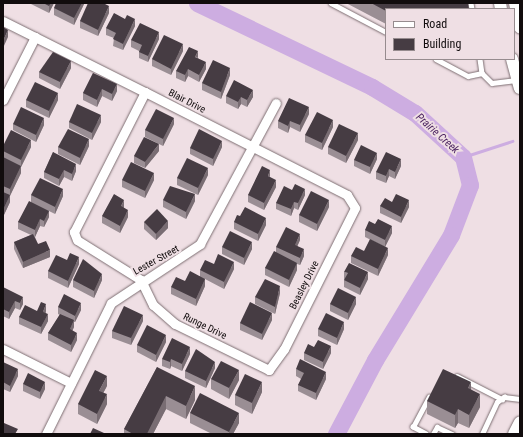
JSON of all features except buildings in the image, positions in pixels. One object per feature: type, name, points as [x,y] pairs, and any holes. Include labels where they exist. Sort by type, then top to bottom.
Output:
[{"type":"main road","points":[[515,3],[520,27]]},
{"type":"main road","points":[[512,60],[519,84]]},
{"type":"main road","points":[[514,434],[520,422]]},
{"type":"street","name":"Blair Drive","points":[[3,21],[347,195],[355,208]]},
{"type":"street","points":[[3,100],[35,37]]},
{"type":"street","points":[[141,280],[77,240],[76,228],[145,92]]},
{"type":"street","name":"Lester Street","points":[[46,434],[111,303],[141,280],[183,258],[200,244],[276,103]]},
{"type":"street","name":"Beasley Drive","points":[[269,370],[284,349],[355,208]]},
{"type":"street","name":"Runge Drive","points":[[141,280],[153,304],[175,324],[269,370]]},
{"type":"street","points":[[3,349],[71,383]]},
{"type":"lane","points":[[331,3],[385,31]]},
{"type":"lane","points":[[438,60],[468,76],[482,74],[496,84],[519,84]]},
{"type":"lane","points":[[480,60],[482,74]]},
{"type":"lane","points":[[450,373],[502,399],[520,399]]},
{"type":"lane","points":[[426,434],[413,427],[434,389]]},
{"type":"lane","points":[[482,434],[502,399]]},
{"type":"lane","points":[[433,434],[437,427],[452,434]]},
{"type":"waterway","name":"Prairie Creek","points":[[197,3],[372,87],[415,113],[463,157],[470,185],[451,235],[375,360],[336,434]]},
{"type":"waterway","points":[[463,157],[512,141]]}]
